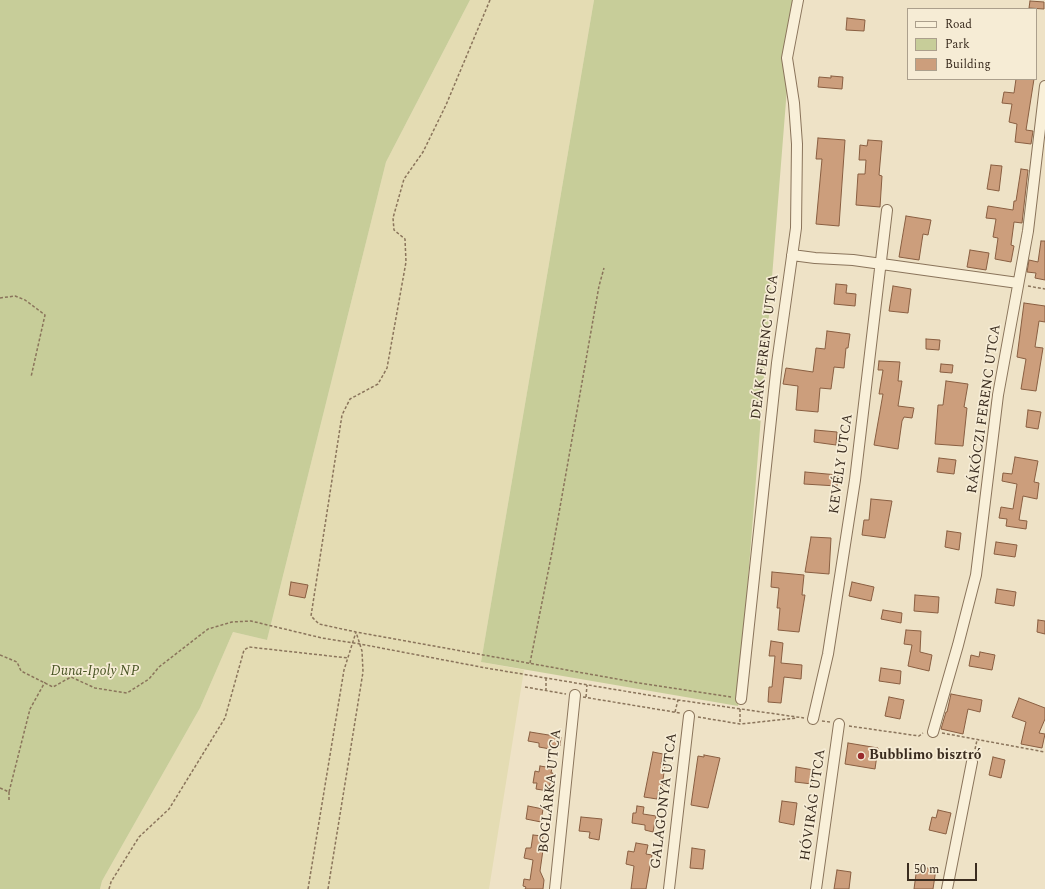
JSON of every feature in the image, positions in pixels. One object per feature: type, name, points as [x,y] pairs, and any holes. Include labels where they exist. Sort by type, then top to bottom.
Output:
[{"type":"street","name":"DEÁK FERENC UTCA","points":[[741,699],[777,363],[796,228],[797,144],[794,103],[787,58],[798,0]]},
{"type":"street","name":"RÁKÓCZI FERENC UTCA","points":[[932,732],[958,645],[976,575],[998,394],[1028,231],[1045,86]]},
{"type":"street","name":"KEVÉLY UTCA","points":[[813,719],[828,654],[855,480],[887,210]]},
{"type":"street","points":[[792,255],[880,264],[1018,283]]},
{"type":"street","name":"BOGLÁRKA UTCA","points":[[555,889],[575,695]]},
{"type":"street","name":"GALAGONYA UTCA","points":[[669,889],[689,716]]},
{"type":"street","name":"HÓVIRÁG UTCA","points":[[816,889],[839,724]]},
{"type":"street","points":[[947,889],[972,762]]},
{"type":"path","points":[[490,0],[446,105],[423,152],[404,179],[393,218],[394,230],[405,239],[406,262],[387,368],[378,384],[350,399],[342,416],[311,616],[319,624],[356,632],[639,683],[741,699]]},
{"type":"path","points":[[530,663],[553,547],[599,286],[604,268]]},
{"type":"path","points":[[1018,283],[1045,289]]},
{"type":"path","points":[[0,298],[15,296],[25,300],[45,315],[31,377]]},
{"type":"path","points":[[0,655],[18,662],[21,672],[33,679],[45,682],[53,687],[71,677],[95,688],[127,692],[149,679],[159,667],[208,629],[232,622],[251,621],[322,638],[352,642],[546,678],[740,710],[801,718],[740,724],[525,687]]},
{"type":"path","points":[[308,889],[344,670],[356,632]]},
{"type":"path","points":[[328,889],[363,672],[360,644],[356,632]]},
{"type":"path","points":[[109,889],[140,836],[170,809],[225,718],[244,650],[249,647],[348,658]]},
{"type":"path","points":[[546,678],[546,690]]},
{"type":"path","points":[[9,800],[9,792],[30,709],[45,682]]},
{"type":"path","points":[[586,697],[587,685]]},
{"type":"path","points":[[675,712],[678,700]]},
{"type":"path","points":[[740,710],[740,724]]},
{"type":"path","points":[[839,724],[919,736],[926,731],[1045,752]]},
{"type":"path","points":[[972,762],[977,740]]},
{"type":"path","points":[[0,788],[9,792]]},
{"type":"shaded area","points":[[470,0],[594,0],[481,662],[524,670],[489,889],[100,889],[102,881],[200,708],[233,632],[267,640],[386,162]]},
{"type":"green space","name":"Duna-Ipoly NP","points":[[0,0],[470,0],[386,162],[267,640],[233,632],[200,708],[102,881],[100,889],[0,889]]},
{"type":"green space","points":[[594,0],[794,0],[738,706],[481,662]]},
{"type":"building","points":[[1030,1],[1044,2],[1044,9],[1029,8]]},
{"type":"building","points":[[847,18],[865,20],[864,31],[846,30]]},
{"type":"building","points":[[831,76],[843,77],[842,89],[818,87],[819,77],[831,78]]},
{"type":"building","points":[[1016,80],[1034,80],[1026,130],[1033,131],[1031,144],[1015,142],[1017,124],[1009,122],[1012,104],[1002,103],[1004,92],[1014,93]]},
{"type":"building","points":[[818,138],[845,140],[839,226],[816,224],[822,159],[816,159]]},
{"type":"building","points":[[868,140],[882,141],[879,175],[882,176],[880,207],[856,205],[858,174],[865,174],[866,160],[859,160],[860,145],[867,146]]},
{"type":"building","points":[[991,165],[1002,166],[999,191],[987,189]]},
{"type":"building","points":[[1021,169],[1028,170],[1022,223],[1014,222],[1011,245],[1014,246],[1011,262],[995,259],[998,238],[993,237],[996,219],[986,218],[988,206],[1013,210],[1014,201],[1016,201]]},
{"type":"building","points":[[906,216],[931,220],[928,235],[923,234],[919,260],[899,257]]},
{"type":"building","points":[[1041,241],[1045,241],[1045,280],[1035,278],[1036,273],[1027,272],[1029,260],[1038,262]]},
{"type":"building","points":[[970,250],[989,253],[986,270],[967,267]]},
{"type":"building","points":[[836,284],[847,285],[846,293],[856,294],[855,306],[834,304]]},
{"type":"building","points":[[893,286],[911,289],[908,313],[889,311]]},
{"type":"building","points":[[1024,303],[1045,306],[1045,322],[1039,321],[1035,347],[1043,348],[1036,391],[1021,389],[1026,359],[1017,357]]},
{"type":"building","points":[[827,331],[850,334],[848,348],[846,348],[844,368],[834,367],[831,389],[820,388],[818,412],[796,410],[798,386],[783,384],[786,368],[813,372],[816,348],[825,349]]},
{"type":"building","points":[[926,339],[940,340],[939,350],[926,349]]},
{"type":"building","points":[[879,361],[900,362],[898,381],[902,381],[898,406],[914,408],[912,418],[904,417],[902,421],[898,449],[874,445],[883,394],[879,394],[883,370],[878,370]]},
{"type":"building","points":[[941,364],[953,365],[952,373],[940,372]]},
{"type":"building","points":[[946,381],[968,384],[964,407],[967,408],[963,446],[935,444],[938,405],[943,405]]},
{"type":"building","points":[[1028,410],[1041,412],[1038,429],[1026,427]]},
{"type":"building","points":[[815,430],[837,432],[836,445],[814,442]]},
{"type":"building","points":[[1015,457],[1038,461],[1034,482],[1039,483],[1037,499],[1023,496],[1019,520],[1027,521],[1026,529],[1006,526],[1007,519],[999,518],[1001,507],[1013,509],[1017,484],[1002,481],[1003,473],[1012,474]]},
{"type":"building","points":[[939,458],[956,460],[954,474],[937,472]]},
{"type":"building","points":[[805,472],[838,475],[837,486],[804,484]]},
{"type":"building","points":[[871,499],[892,501],[885,538],[862,535],[864,520],[869,520]]},
{"type":"building","points":[[947,531],[961,533],[959,550],[945,547]]},
{"type":"building","points":[[811,537],[831,538],[829,574],[805,572]]},
{"type":"building","points":[[996,542],[1017,545],[1015,557],[994,554]]},
{"type":"building","points":[[772,572],[804,575],[802,595],[805,595],[799,632],[778,630],[780,608],[777,608],[779,588],[771,587]]},
{"type":"building","points":[[291,582],[308,585],[305,598],[289,595]]},
{"type":"building","points":[[852,582],[874,587],[871,601],[849,596]]},
{"type":"building","points":[[997,589],[1016,592],[1014,606],[995,603]]},
{"type":"building","points":[[915,595],[939,597],[938,613],[914,611]]},
{"type":"building","points":[[883,610],[902,613],[901,623],[881,619]]},
{"type":"building","points":[[1038,620],[1045,621],[1045,634],[1037,632]]},
{"type":"building","points":[[906,630],[921,631],[920,652],[932,655],[929,671],[908,666],[912,645],[904,644]]},
{"type":"building","points":[[771,641],[783,643],[781,663],[802,665],[801,679],[784,677],[781,703],[768,702],[769,687],[772,687],[775,656],[769,656]]},
{"type":"building","points":[[980,652],[995,655],[992,670],[969,666],[971,655],[979,657]]},
{"type":"building","points":[[881,668],[901,671],[900,684],[879,681]]},
{"type":"building","points":[[951,694],[982,700],[980,712],[968,709],[963,734],[941,729]]},
{"type":"building","points":[[889,697],[904,700],[900,719],[885,716]]},
{"type":"building","points":[[1019,698],[1045,708],[1045,719],[1039,733],[1045,734],[1042,748],[1021,744],[1026,722],[1012,717]]},
{"type":"building","points":[[530,732],[561,737],[560,746],[550,745],[550,749],[539,747],[539,743],[528,741]]},
{"type":"building","name":"Bubblimo bisztró","points":[[848,743],[878,748],[875,769],[845,764]]},
{"type":"building","points":[[653,752],[663,754],[661,764],[665,765],[662,787],[659,787],[657,799],[644,797]]},
{"type":"building","points":[[704,755],[720,758],[708,808],[691,805],[698,756],[704,757]]},
{"type":"building","points":[[993,757],[1005,760],[1001,778],[989,775]]},
{"type":"building","points":[[540,766],[552,768],[551,773],[553,773],[548,791],[536,789],[537,783],[533,783],[535,771],[539,772]]},
{"type":"building","points":[[796,767],[814,770],[812,784],[795,782]]},
{"type":"building","points":[[782,801],[797,803],[794,825],[779,822]]},
{"type":"building","points":[[528,806],[543,809],[541,822],[526,819]]},
{"type":"building","points":[[637,806],[644,807],[643,814],[656,816],[653,832],[645,830],[645,825],[632,823],[633,813],[636,813]]},
{"type":"building","points":[[938,810],[951,813],[946,834],[929,830],[932,817],[936,818]]},
{"type":"building","points":[[581,817],[602,819],[599,840],[589,838],[590,832],[579,831]]},
{"type":"building","points":[[533,835],[543,836],[540,871],[544,880],[543,889],[525,889],[526,887],[523,886],[524,879],[530,880],[533,860],[524,858],[526,848],[531,848]]},
{"type":"building","points":[[636,843],[648,845],[646,854],[652,855],[646,889],[631,889],[634,866],[626,864],[628,851],[634,852]]},
{"type":"building","points":[[692,848],[705,850],[703,869],[690,868]]},
{"type":"building","points":[[917,867],[936,869],[933,889],[914,889]]},
{"type":"building","points":[[837,870],[851,872],[849,889],[834,889]]},
{"type":"place","name":"Bubblimo bisztró","points":[[861,756]]}]
